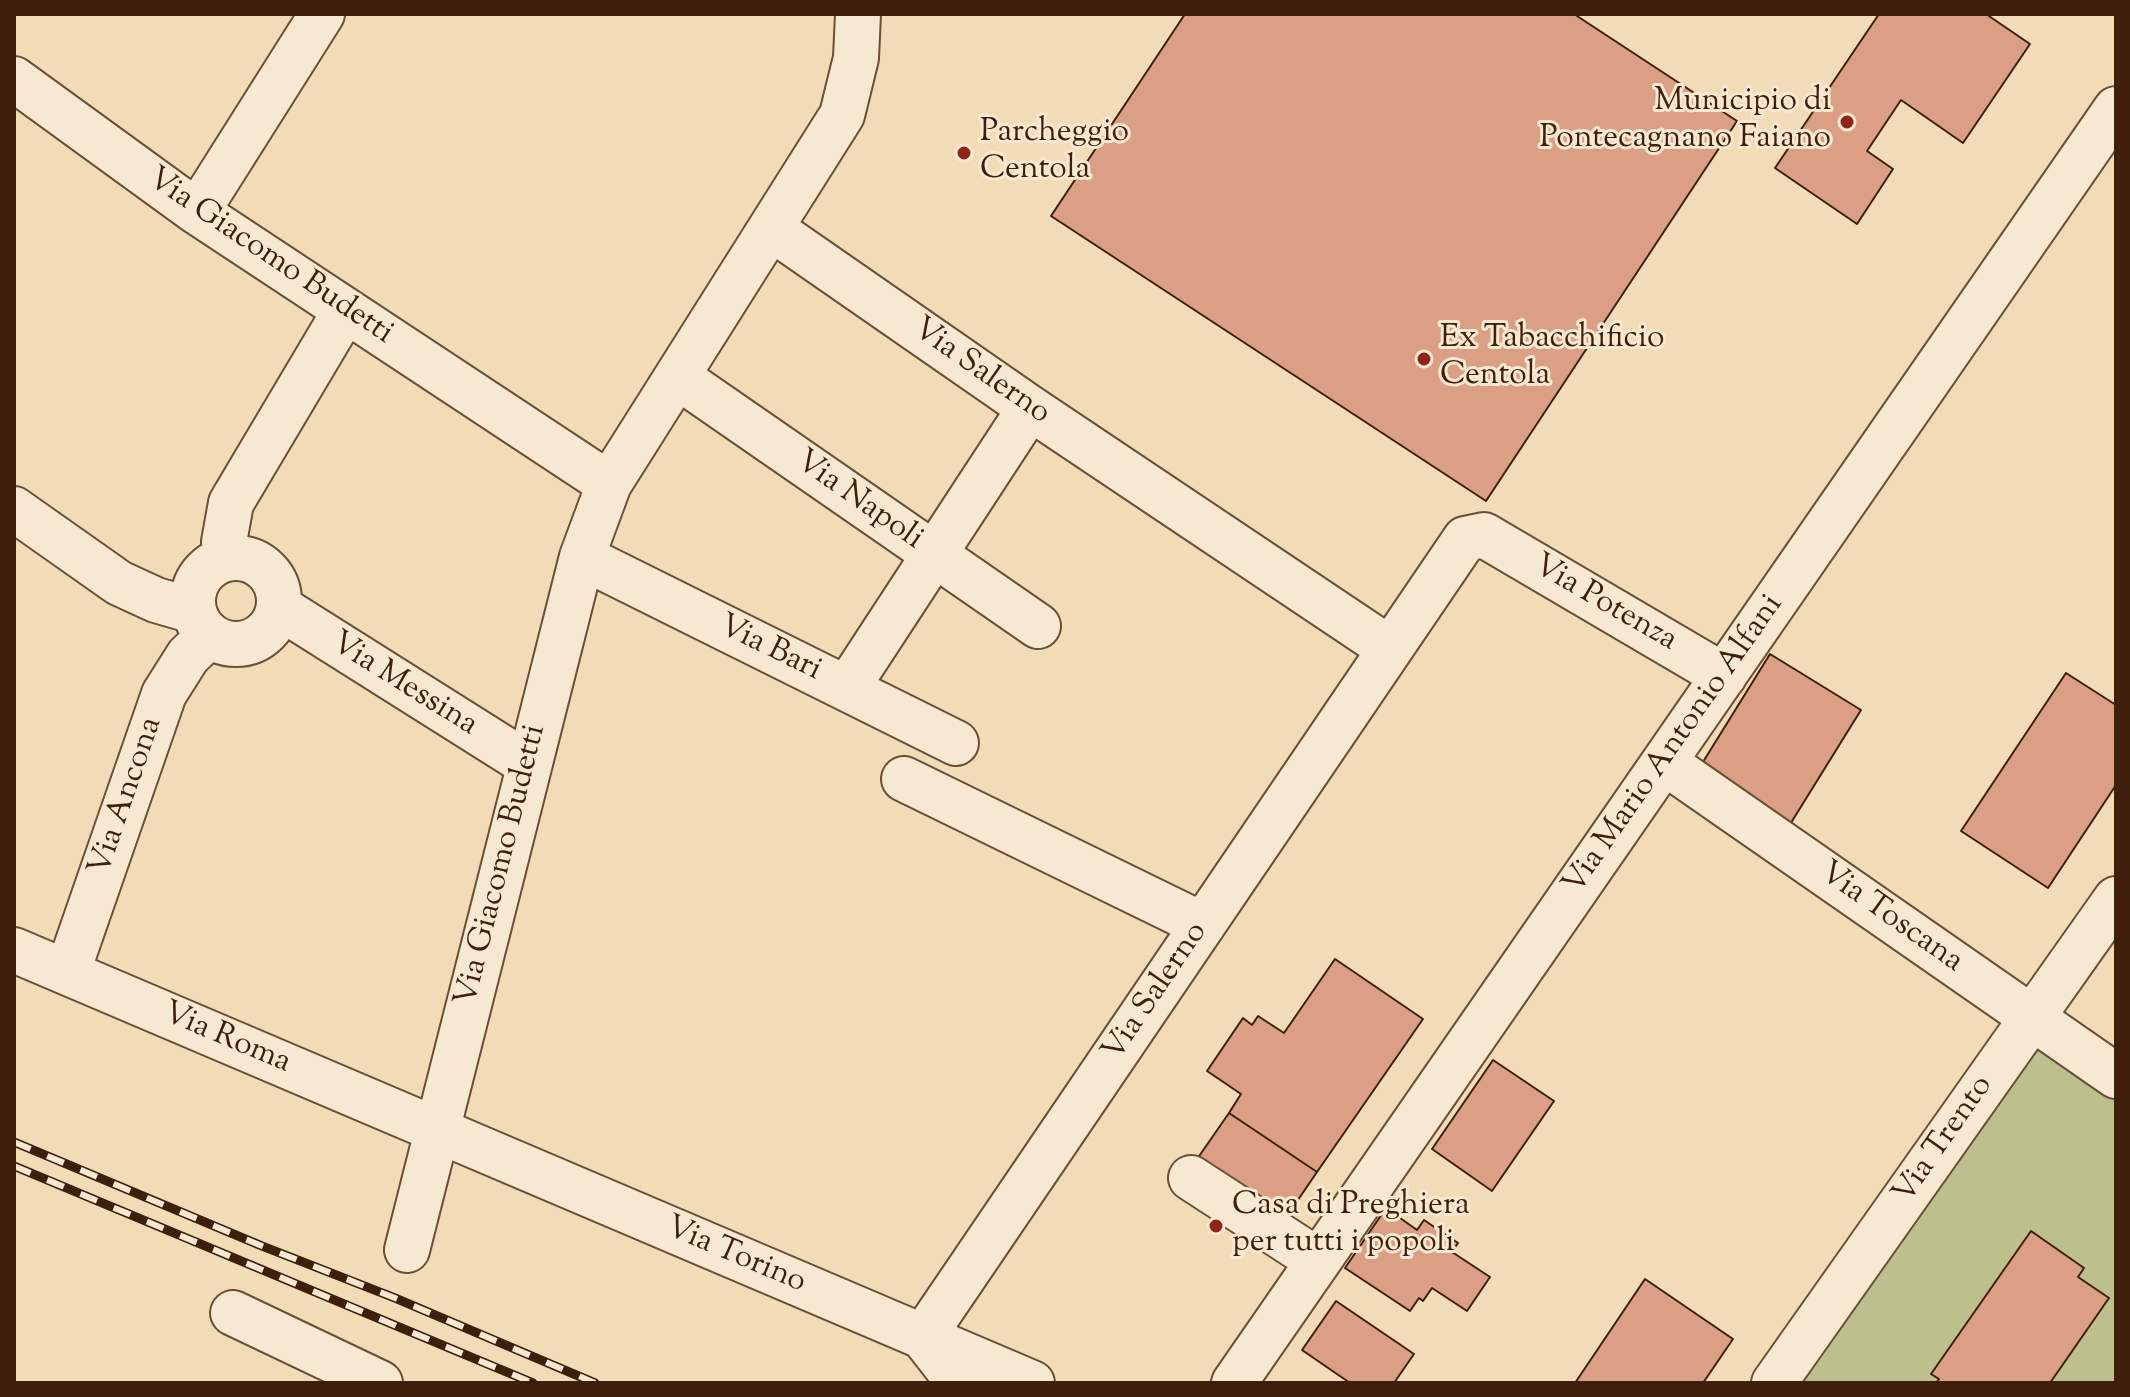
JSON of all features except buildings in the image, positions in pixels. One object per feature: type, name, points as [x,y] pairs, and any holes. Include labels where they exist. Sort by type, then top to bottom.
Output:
[{"type":"street","points":[[197,212],[322,14]]},
{"type":"street","name":"Via Giacomo Budetti","points":[[407,1250],[582,557],[609,484],[842,115],[856,58],[858,14]]},
{"type":"street","name":"Via Giacomo Budetti","points":[[14,79],[197,212],[609,484]]},
{"type":"street","name":"Via Mario Antonio Alfani","points":[[1234,1383],[2116,109]]},
{"type":"street","name":"Via Salerno","points":[[772,229],[1030,408],[1390,649]]},
{"type":"street","points":[[227,559],[224,542],[231,503],[345,311]]},
{"type":"street","name":"Via Napoli","points":[[678,377],[1038,626]]},
{"type":"street","points":[[847,688],[1030,408]]},
{"type":"street","points":[[14,509],[119,583],[202,623],[223,642],[238,644],[252,641],[265,633],[279,607],[279,594],[274,581],[266,570],[254,562],[227,559],[204,572],[193,597],[202,623]]},
{"type":"street","name":"Via Salerno","points":[[923,1337],[1465,539],[1484,535]]},
{"type":"street","name":"Via Potenza","points":[[1484,535],[1724,676]]},
{"type":"street","name":"Via Bari","points":[[582,557],[956,743]]},
{"type":"street","name":"Via Messina","points":[[279,607],[528,764]]},
{"type":"street","name":"Via Ancona","points":[[68,971],[164,694],[188,656],[202,623]]},
{"type":"street","name":"Via Toscana","points":[[1664,762],[2116,1076]]},
{"type":"street","points":[[904,779],[1203,925]]},
{"type":"street","name":"Via Trento","points":[[1774,1383],[2116,899]]},
{"type":"street","name":"Via Roma","points":[[14,950],[437,1131]]},
{"type":"street","name":"Via Torino","points":[[437,1131],[1032,1383]]},
{"type":"street","points":[[1191,1178],[1317,1260]]},
{"type":"street","points":[[233,1313],[375,1382]]},
{"type":"street","points":[[923,1337],[948,1369],[973,1383]]},
{"type":"green space","points":[[2038,1043],[2116,1097],[2116,1383],[1790,1383]]},
{"type":"railway","points":[[14,1142],[595,1383]]},
{"type":"railway","points":[[14,1166],[533,1383]]},
{"type":"place","name":"Municipio di Pontecagnano Faiano","points":[[1847,122]]},
{"type":"place","name":"Parcheggio Centola","points":[[964,153]]},
{"type":"place","name":"Ex Tabacchificio Centola","points":[[1424,359]]},
{"type":"place","name":"Casa di Preghiera per tutti i popoli","points":[[1216,1226]]}]
